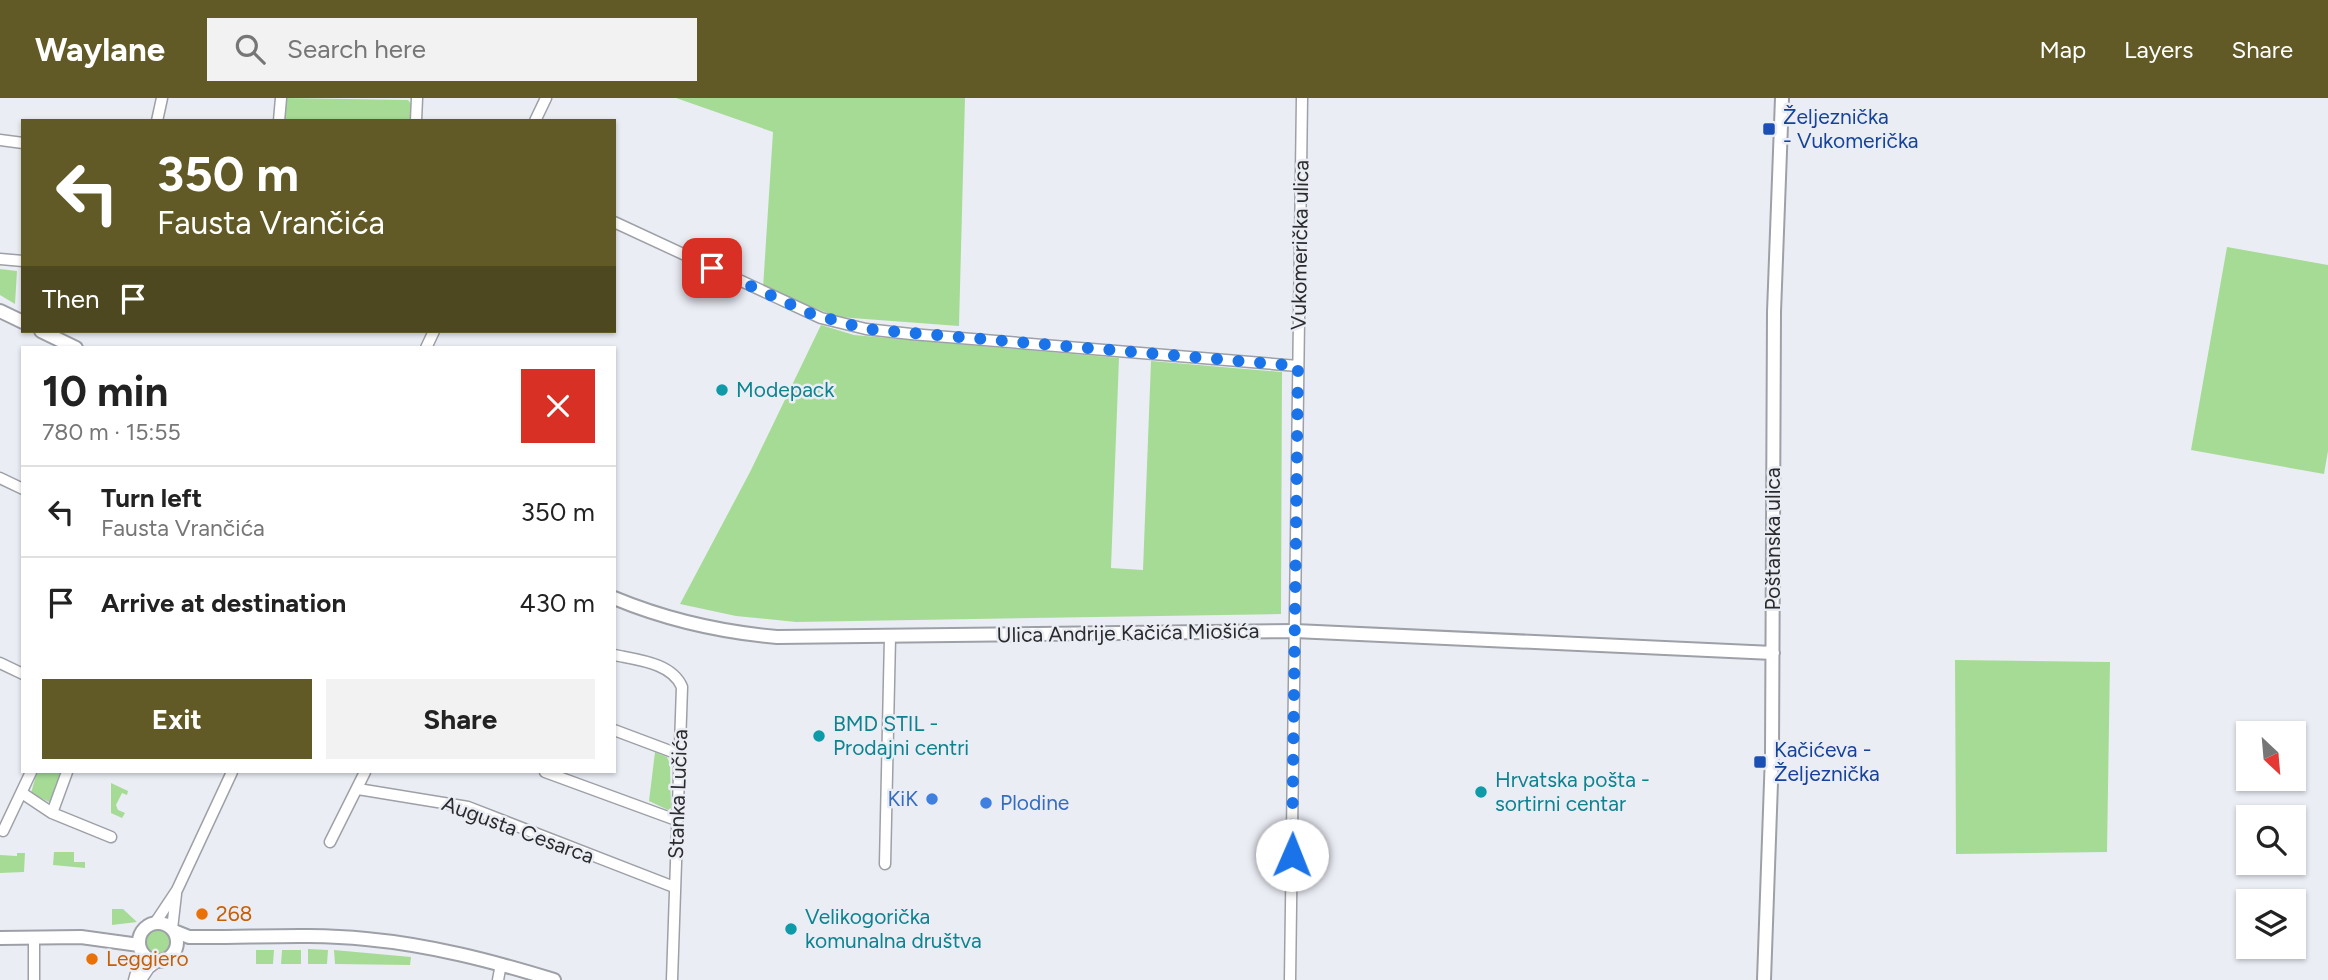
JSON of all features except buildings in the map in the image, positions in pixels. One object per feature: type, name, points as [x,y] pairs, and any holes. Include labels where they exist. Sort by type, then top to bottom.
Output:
[{"type":"main road","name":"Poštanska ulica","points":[[1764,980],[1773,653],[1774,312],[1782,98]]},
{"type":"main road","points":[[0,311],[21,321]]},
{"type":"main road","points":[[45,333],[72,346]]},
{"type":"main road","name":"Ulica Andrije Kačića Miošića","points":[[616,599],[670,618],[733,632],[795,638],[1295,631],[1773,653]]},
{"type":"main road","points":[[0,938],[82,937],[143,930],[155,923],[189,937],[366,939],[428,947],[554,980]]},
{"type":"main road","points":[[141,949],[143,930]]},
{"type":"main road","points":[[82,937],[141,949],[158,961],[174,952],[177,941],[173,930]]},
{"type":"street","points":[[157,119],[162,98]]},
{"type":"street","points":[[279,119],[281,98]]},
{"type":"street","points":[[416,119],[417,98]]},
{"type":"street","points":[[536,119],[546,98]]},
{"type":"street","name":"Vukomerička ulica","points":[[1290,980],[1302,98]]},
{"type":"street","points":[[0,140],[21,143]]},
{"type":"street","points":[[616,223],[809,313],[848,326],[911,334],[1298,366]]},
{"type":"street","points":[[0,259],[21,261]]},
{"type":"street","points":[[0,478],[21,488]]},
{"type":"street","points":[[885,864],[890,636]]},
{"type":"street","name":"Stanka Lučića","points":[[616,656],[665,668],[677,677],[682,693],[672,980]]},
{"type":"street","points":[[0,663],[21,673]]},
{"type":"street","points":[[616,731],[678,754]]},
{"type":"street","points":[[3,831],[31,773]]},
{"type":"street","points":[[51,813],[67,773]]},
{"type":"street","points":[[155,923],[177,890],[232,773]]},
{"type":"street","points":[[330,842],[365,773]]},
{"type":"street","points":[[548,773],[676,820]]},
{"type":"street","name":"Augusta Cesarca","points":[[358,789],[468,807],[674,887]]},
{"type":"street","points":[[22,793],[51,813],[111,836]]},
{"type":"street","points":[[173,930],[177,890]]},
{"type":"street","points":[[34,937],[34,980]]},
{"type":"street","points":[[134,980],[141,949]]},
{"type":"street","points":[[141,980],[158,961]]},
{"type":"street","points":[[498,980],[501,964]]},
{"type":"green space","points":[[286,98],[408,100],[412,105],[411,119],[284,119]]},
{"type":"green space","points":[[676,98],[965,98],[959,326],[838,317],[763,288],[773,132]]},
{"type":"green space","points":[[2227,247],[2328,265],[2328,451],[2324,474],[2191,450]]},
{"type":"green space","points":[[0,269],[17,271],[15,304],[0,295]]},
{"type":"green space","points":[[821,325],[854,335],[1119,358],[1111,568],[1143,570],[1151,361],[1282,372],[1281,614],[796,622],[736,616],[680,604],[750,472]]},
{"type":"green space","points":[[1955,660],[2110,662],[2107,852],[1956,854]]},
{"type":"green space","points":[[655,752],[667,757],[670,764],[671,808],[668,810],[649,801]]},
{"type":"green space","points":[[37,773],[64,773],[54,798],[49,802],[31,793]]},
{"type":"green space","points":[[111,783],[128,791],[127,795],[122,793],[116,805],[118,810],[125,813],[122,818],[111,813]]},
{"type":"green space","points":[[54,852],[74,852],[74,862],[85,862],[85,868],[53,865]]},
{"type":"green space","points":[[17,853],[25,853],[24,872],[0,873],[0,855],[17,856]]},
{"type":"green space","points":[[112,909],[123,909],[137,922],[112,925]]},
{"type":"green space","points":[[158,930],[166,934],[170,942],[166,950],[158,954],[150,950],[146,942],[150,934]]},
{"type":"green space","points":[[308,949],[328,950],[327,964],[308,964]]},
{"type":"green space","points":[[256,950],[274,950],[273,964],[256,964]]},
{"type":"green space","points":[[282,950],[301,950],[301,964],[281,964]]},
{"type":"green space","points":[[334,950],[411,957],[410,965],[335,964]]},
{"type":"place","name":"Željeznička - Vukomerička","points":[[1769,129]]},
{"type":"place","name":"Modepack","points":[[722,390]]},
{"type":"place","name":"BMD STIL - Prodajni centri","points":[[819,736]]},
{"type":"place","name":"Kačićeva - Željeznička","points":[[1760,762]]},
{"type":"place","name":"Hrvatska pošta - sortirni centar","points":[[1481,792]]},
{"type":"place","name":"KiK","points":[[932,799]]},
{"type":"place","name":"Plodine","points":[[986,803]]},
{"type":"place","name":"268","points":[[202,914]]},
{"type":"place","name":"Velikogorička komunalna društva","points":[[791,929]]},
{"type":"place","name":"Leggiero","points":[[92,959]]},
{"type":"route","points":[[712,268],[809,313],[848,326],[911,334],[1298,366],[1292,855]]}]
